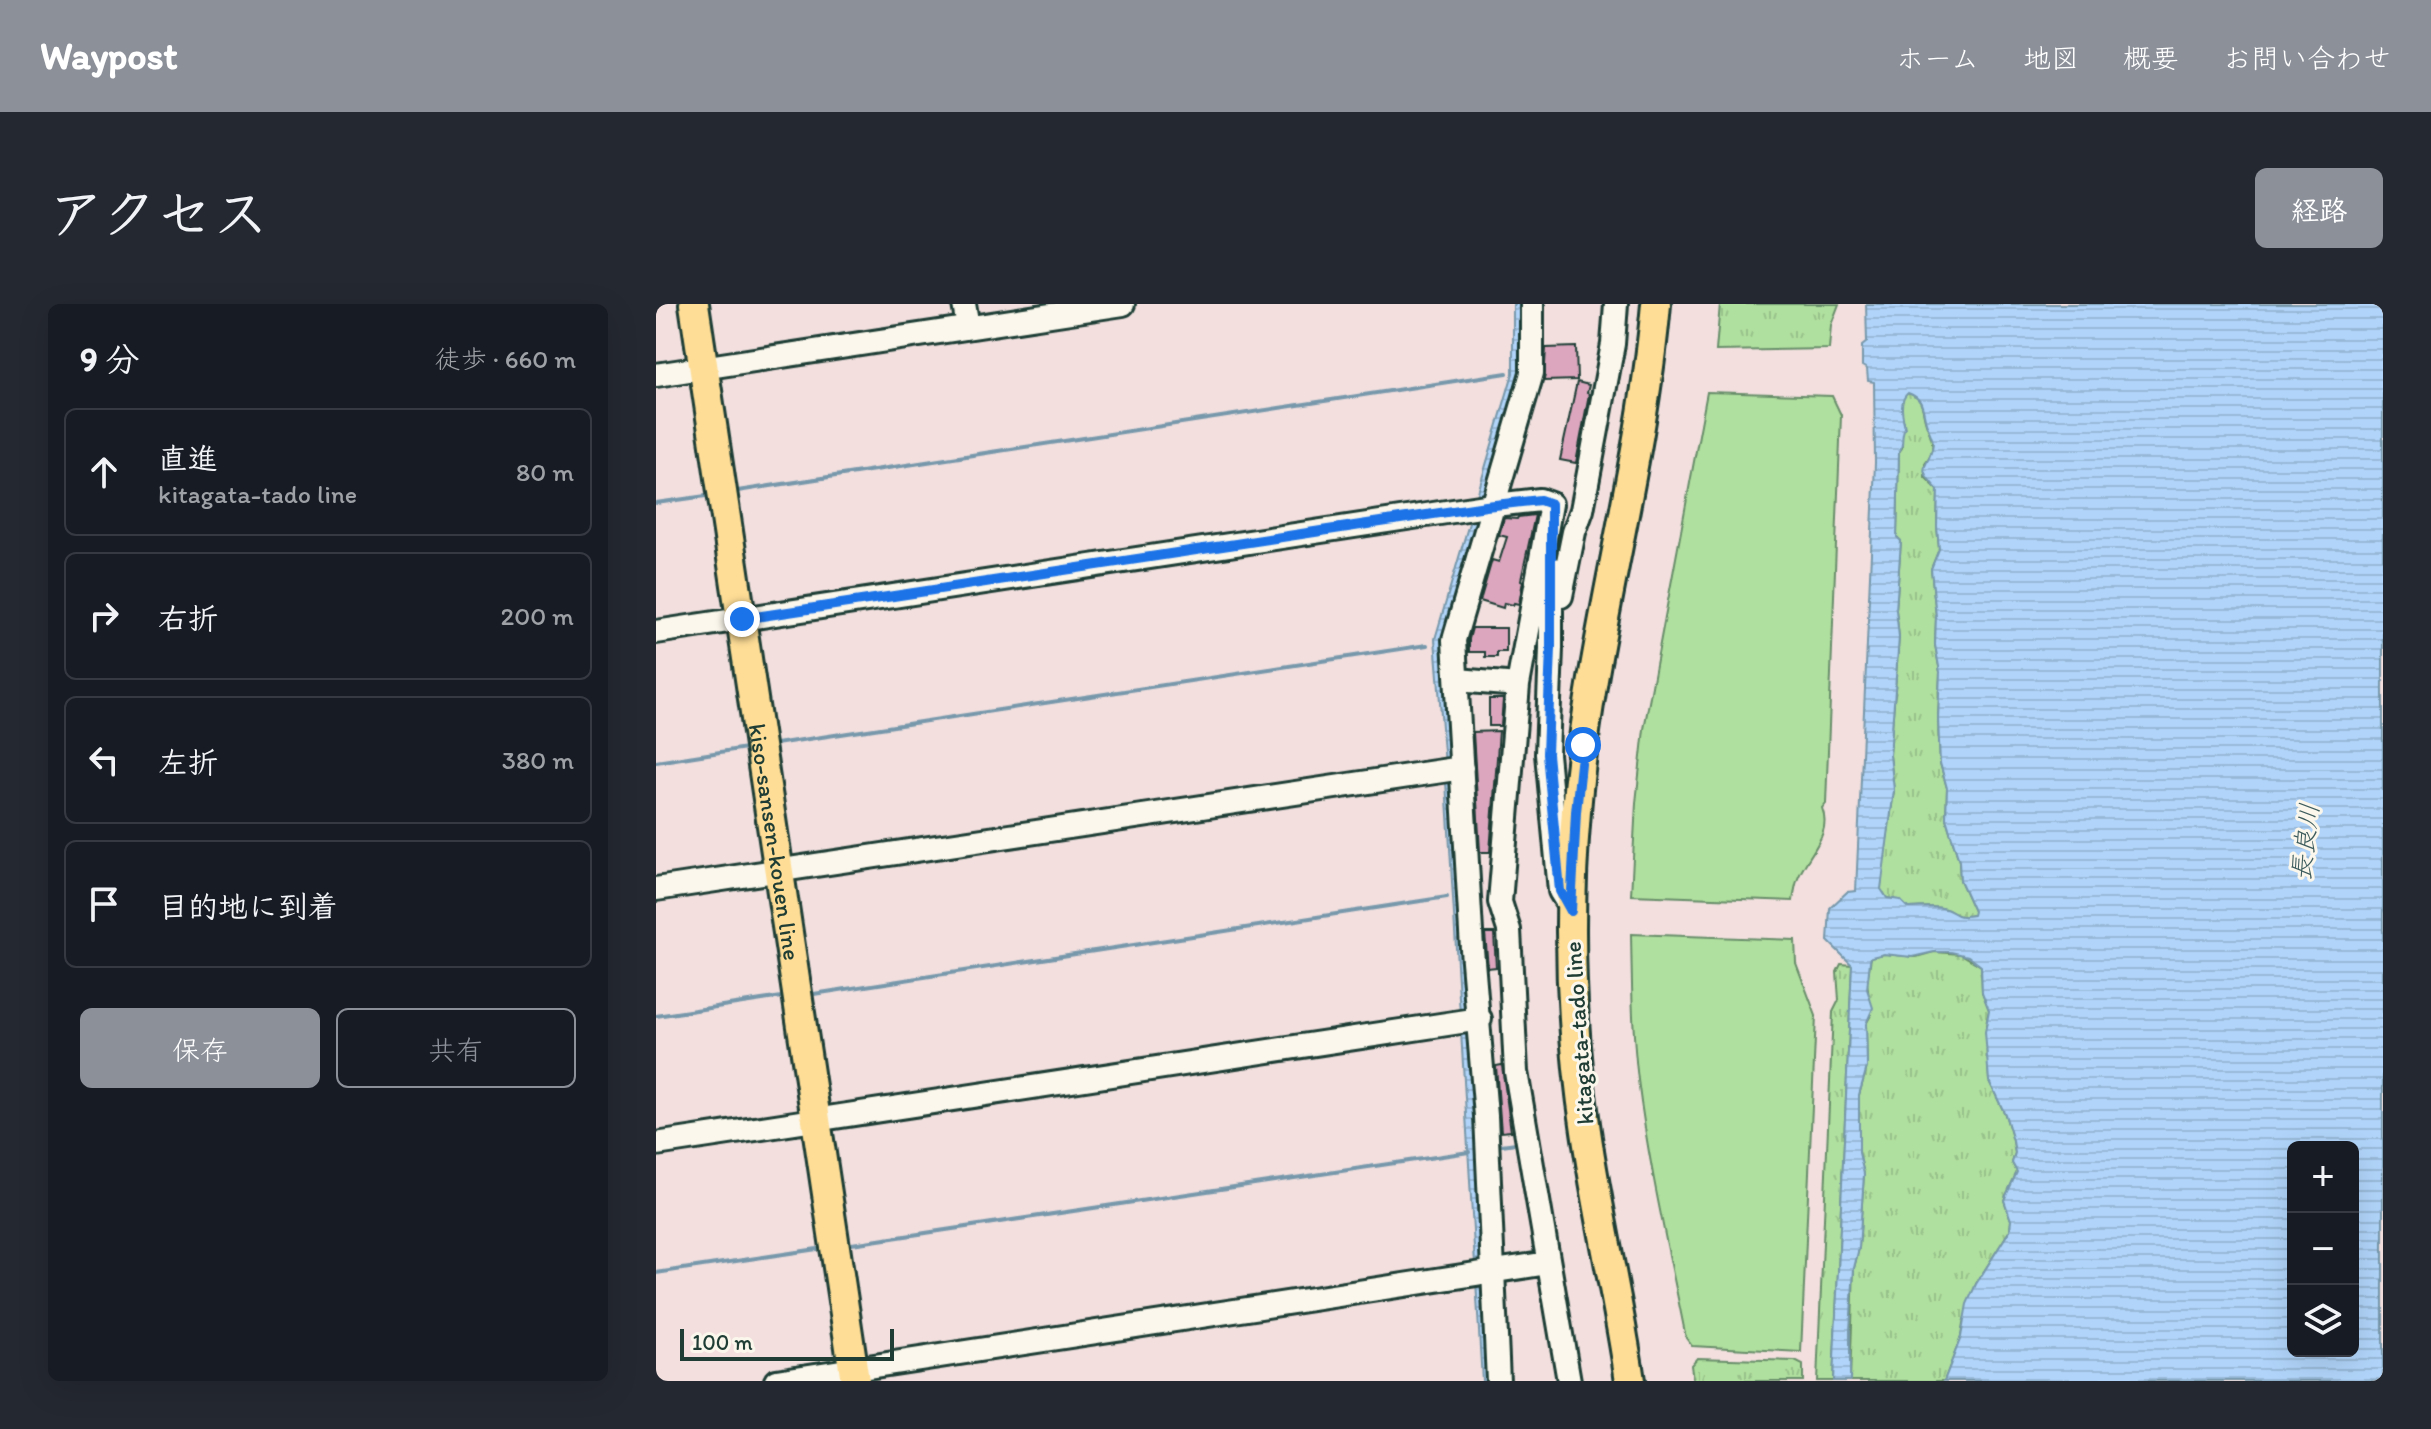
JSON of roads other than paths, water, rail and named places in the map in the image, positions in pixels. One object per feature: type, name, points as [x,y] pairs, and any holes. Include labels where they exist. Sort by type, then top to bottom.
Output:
[{"type":"main road","name":"kiso-sansen-kouen line","points":[[694,304],[854,1375]]},
{"type":"main road","name":"kitagata-tado line","points":[[1630,1381],[1580,1086],[1572,997],[1571,911],[1576,812],[1585,731],[1650,365],[1656,304]]},
{"type":"street","points":[[964,304],[968,327]]},
{"type":"street","points":[[656,375],[1123,304]]},
{"type":"street","points":[[1498,1381],[1485,1274],[1470,1021],[1472,949],[1454,769],[1457,680],[1454,640],[1484,506],[1532,373],[1532,304]]},
{"type":"street","points":[[1551,648],[1574,532],[1582,510],[1613,344],[1616,304]]},
{"type":"street","points":[[656,632],[1484,506],[1540,500],[1551,504]]},
{"type":"street","points":[[1551,504],[1547,754],[1560,891],[1571,911]]},
{"type":"street","points":[[1551,504],[1518,685],[1500,902],[1509,930],[1516,1072],[1569,1381]]},
{"type":"street","points":[[1457,680],[1518,685]]},
{"type":"street","points":[[656,889],[1454,769]]},
{"type":"street","points":[[656,1144],[1470,1021]]},
{"type":"street","points":[[776,1381],[854,1375],[1548,1263]]},
{"type":"water","points":[[1513,304],[1522,304],[1522,371],[1445,642],[1494,1381],[1482,1381],[1435,639],[1513,373]]},
{"type":"water","name":"長良川","points":[[1866,304],[2383,304],[2383,1381],[1944,1381],[1961,1337],[1967,1304],[2010,1230],[2011,1220],[2004,1200],[2017,1172],[2012,1163],[2015,1153],[2005,1114],[1989,1081],[1985,1032],[1989,1010],[1982,992],[1981,966],[1968,956],[1934,952],[1912,957],[1884,954],[1871,957],[1870,961],[1867,989],[1873,1008],[1866,1024],[1867,1067],[1859,1095],[1859,1153],[1864,1174],[1859,1248],[1854,1268],[1850,1381],[1833,1381],[1852,965],[1828,941],[1830,908],[1847,892],[1856,891],[1875,463],[1874,382],[1868,381],[1867,369],[1862,366],[1862,346],[1867,342]],"holes":[[[1908,393],[1922,404],[1933,443],[1924,470],[1938,490],[1939,549],[1931,569],[1936,616],[1935,645],[1940,672],[1940,763],[1947,788],[1946,818],[1959,861],[1960,880],[1974,911],[1973,915],[1967,916],[1938,907],[1908,908],[1900,900],[1887,898],[1881,889],[1894,790],[1890,755],[1899,637],[1896,610],[1901,541],[1897,537],[1899,452],[1905,428],[1902,405]]]},
{"type":"waterway","points":[[731,492],[1507,373]]},
{"type":"waterway","points":[[656,503],[706,496]]},
{"type":"waterway","points":[[769,745],[1427,645]]},
{"type":"waterway","points":[[656,762],[746,748]]},
{"type":"waterway","points":[[807,995],[1447,897]]},
{"type":"waterway","points":[[656,1016],[782,997]]},
{"type":"waterway","points":[[1494,1146],[1516,1143],[1518,1138]]},
{"type":"waterway","points":[[1516,1143],[1521,1164]]},
{"type":"waterway","points":[[845,1245],[1469,1152]]},
{"type":"waterway","points":[[656,1273],[824,1248]]}]
